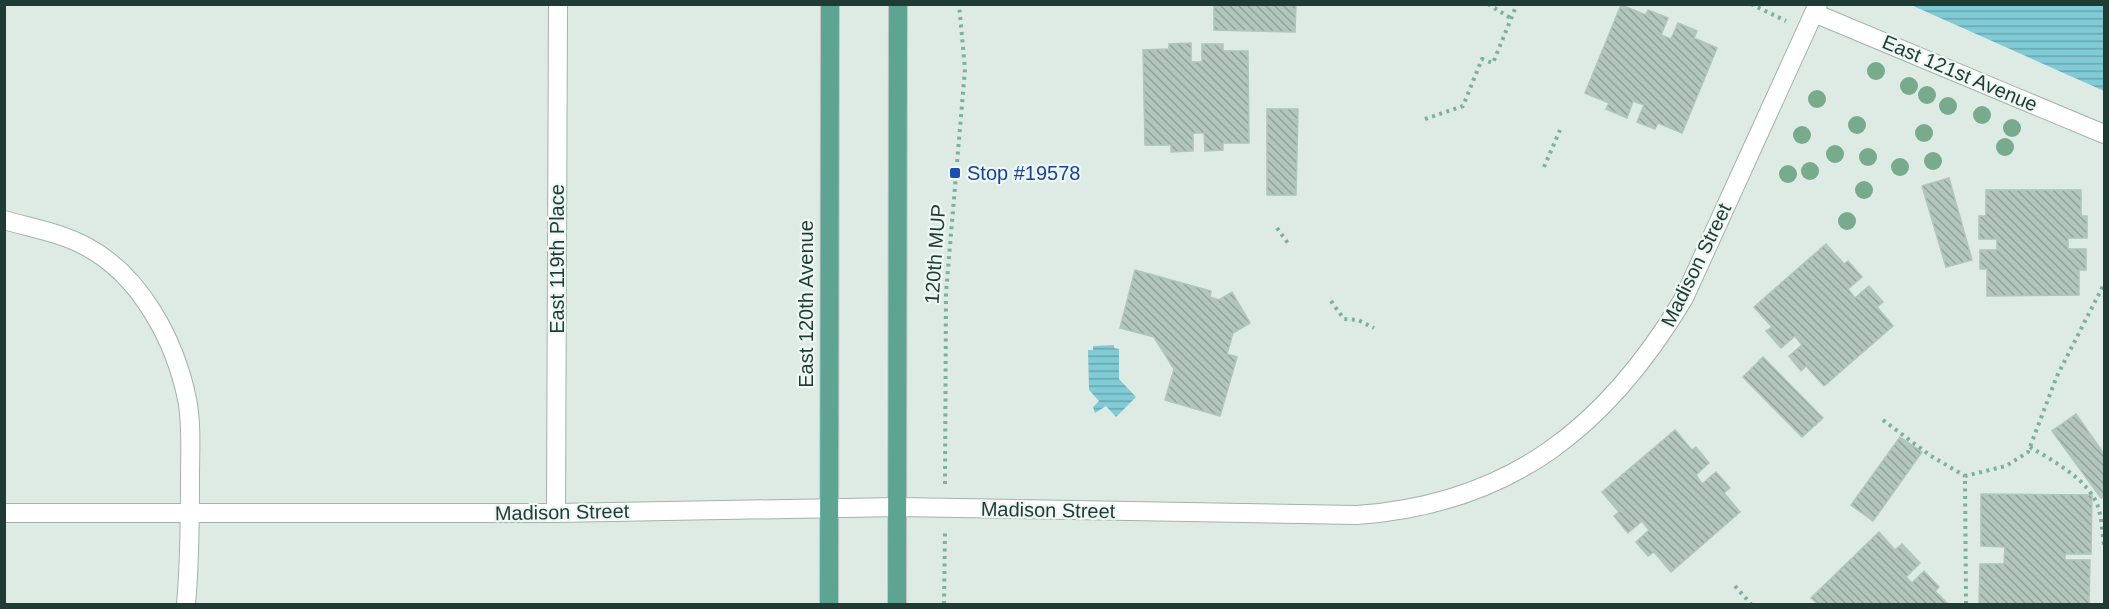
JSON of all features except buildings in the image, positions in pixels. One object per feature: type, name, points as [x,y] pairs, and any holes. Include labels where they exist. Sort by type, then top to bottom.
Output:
[{"type":"main road","name":"East 120th Avenue","points":[[829,604],[830,4]]},
{"type":"main road","points":[[897,604],[898,4]]},
{"type":"street","name":"East 119th Place","points":[[556,513],[558,4]]},
{"type":"street","name":"Madison Street","points":[[4,513],[556,513],[898,507],[1357,515],[1416,508],[1472,491],[1515,473],[1566,440],[1597,413],[1626,381],[1661,336],[1684,298],[1816,9]]},
{"type":"street","name":"East 121st Avenue","points":[[1816,9],[2104,134]]},
{"type":"street","points":[[4,220],[87,247],[107,260],[140,294],[166,337],[187,401],[190,514],[186,604]]},
{"type":"path","name":"120th MUP","points":[[945,471],[946,293],[965,69],[959,4]]},
{"type":"path","points":[[1488,4],[1512,19]]},
{"type":"path","points":[[1425,119],[1463,106],[1482,59],[1493,63],[1517,4]]},
{"type":"path","points":[[1751,4],[1776,16]]},
{"type":"path","points":[[1544,167],[1560,130]]},
{"type":"path","points":[[1277,228],[1290,246]]},
{"type":"path","points":[[1883,420],[1931,456],[1965,476],[2006,466],[2028,452],[2057,376],[2104,284]]},
{"type":"path","points":[[1331,301],[1344,319],[1358,320],[1374,328]]},
{"type":"path","points":[[2030,447],[2063,467],[2085,488],[2097,504],[2104,546]]},
{"type":"path","points":[[1965,476],[1966,604]]},
{"type":"path","points":[[944,541],[944,604]]},
{"type":"path","points":[[1735,586],[1751,604]]},
{"type":"water","points":[[1911,5],[2104,5],[2104,91]]},
{"type":"water","points":[[1114,345],[1114,348],[1119,349],[1119,379],[1136,397],[1116,417],[1106,406],[1095,413],[1093,407],[1099,401],[1089,390],[1088,350],[1093,350],[1093,346]]},
{"type":"place","name":"Stop #19578","points":[[955,173]]}]
